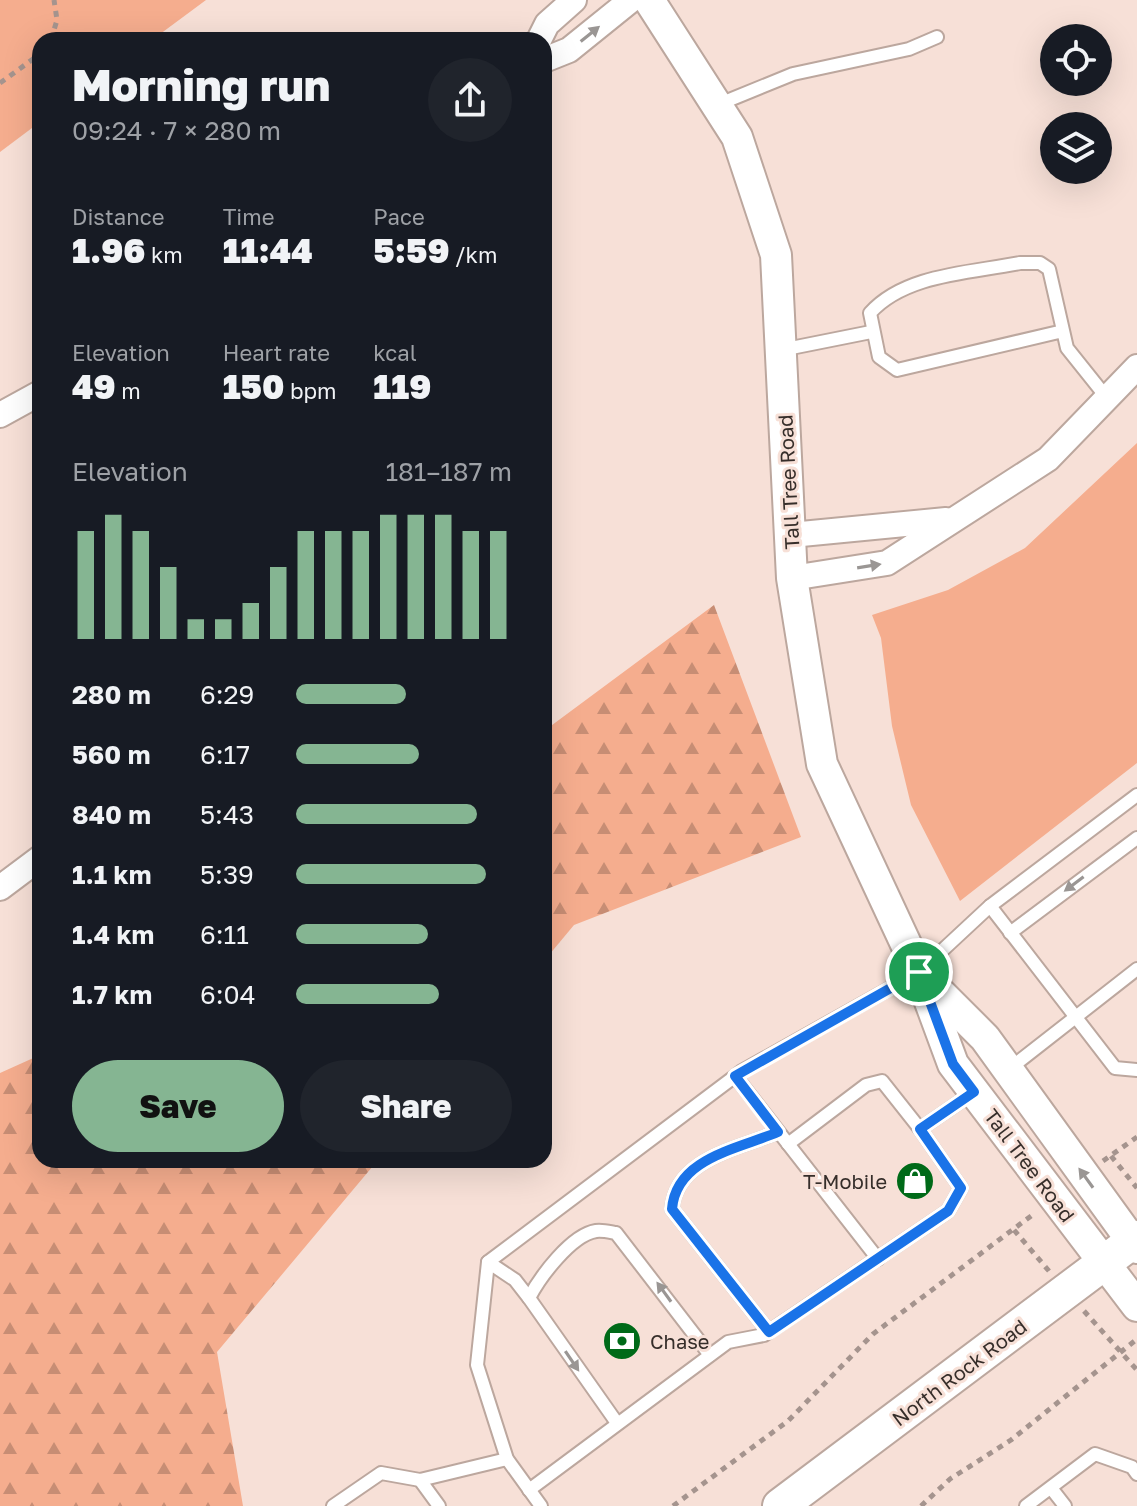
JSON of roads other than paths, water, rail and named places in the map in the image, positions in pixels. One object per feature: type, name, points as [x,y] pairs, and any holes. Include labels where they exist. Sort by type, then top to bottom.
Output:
[{"type":"main road","name":"North Rock Road","points":[[780,1506],[1105,1262],[1135,1243]]},
{"type":"street","points":[[543,32],[547,24],[574,0]]},
{"type":"street","points":[[552,57],[569,50],[631,0]]},
{"type":"street","name":"Tall Tree Road","points":[[649,0],[737,137],[776,255],[792,578],[822,764],[919,972],[953,1064],[1137,1306]]},
{"type":"street","points":[[792,578],[887,563],[1048,459],[1137,367]]},
{"type":"street","points":[[0,415],[32,397]]},
{"type":"street","points":[[791,535],[953,519]]},
{"type":"street","points":[[0,888],[32,864]]},
{"type":"street","name":"Tall Tree Road","points":[[919,972],[985,1038],[1135,1243]]},
{"type":"lane","points":[[717,105],[780,78],[909,49],[937,37]]},
{"type":"lane","points":[[1063,331],[897,370],[879,357],[871,332],[870,313],[884,297],[902,287],[1020,263],[1040,263],[1049,269],[1067,348],[1107,398]]},
{"type":"lane","points":[[781,350],[871,332]]},
{"type":"lane","points":[[541,1506],[507,1459],[477,1365],[488,1262],[735,1076],[919,972],[990,906],[1137,795]]},
{"type":"lane","points":[[1010,933],[1137,838]]},
{"type":"lane","points":[[990,906],[1115,1068],[1137,1070]]},
{"type":"lane","points":[[1008,1070],[1137,969]]},
{"type":"lane","points":[[735,1076],[878,1259]]},
{"type":"lane","points":[[529,1490],[728,1342],[769,1332],[948,1211],[961,1188],[882,1081],[866,1085],[788,1144]]},
{"type":"lane","points":[[920,1129],[974,1092]]},
{"type":"lane","points":[[769,1332],[672,1209],[673,1193],[680,1179],[702,1162],[778,1132]]},
{"type":"lane","points":[[529,1298],[542,1273],[567,1249],[595,1231],[616,1233],[655,1279],[710,1355]]},
{"type":"lane","points":[[488,1262],[515,1280],[617,1423]]},
{"type":"lane","points":[[1026,1506],[1095,1454],[1132,1467],[1137,1474]]},
{"type":"lane","points":[[333,1506],[381,1473],[420,1480],[507,1459]]},
{"type":"lane","points":[[420,1480],[439,1506]]},
{"type":"lane","points":[[1051,1488],[1065,1506]]},
{"type":"place","name":"T-Mobile","points":[[915,1181]]},
{"type":"place","name":"Chase","points":[[622,1341]]}]
